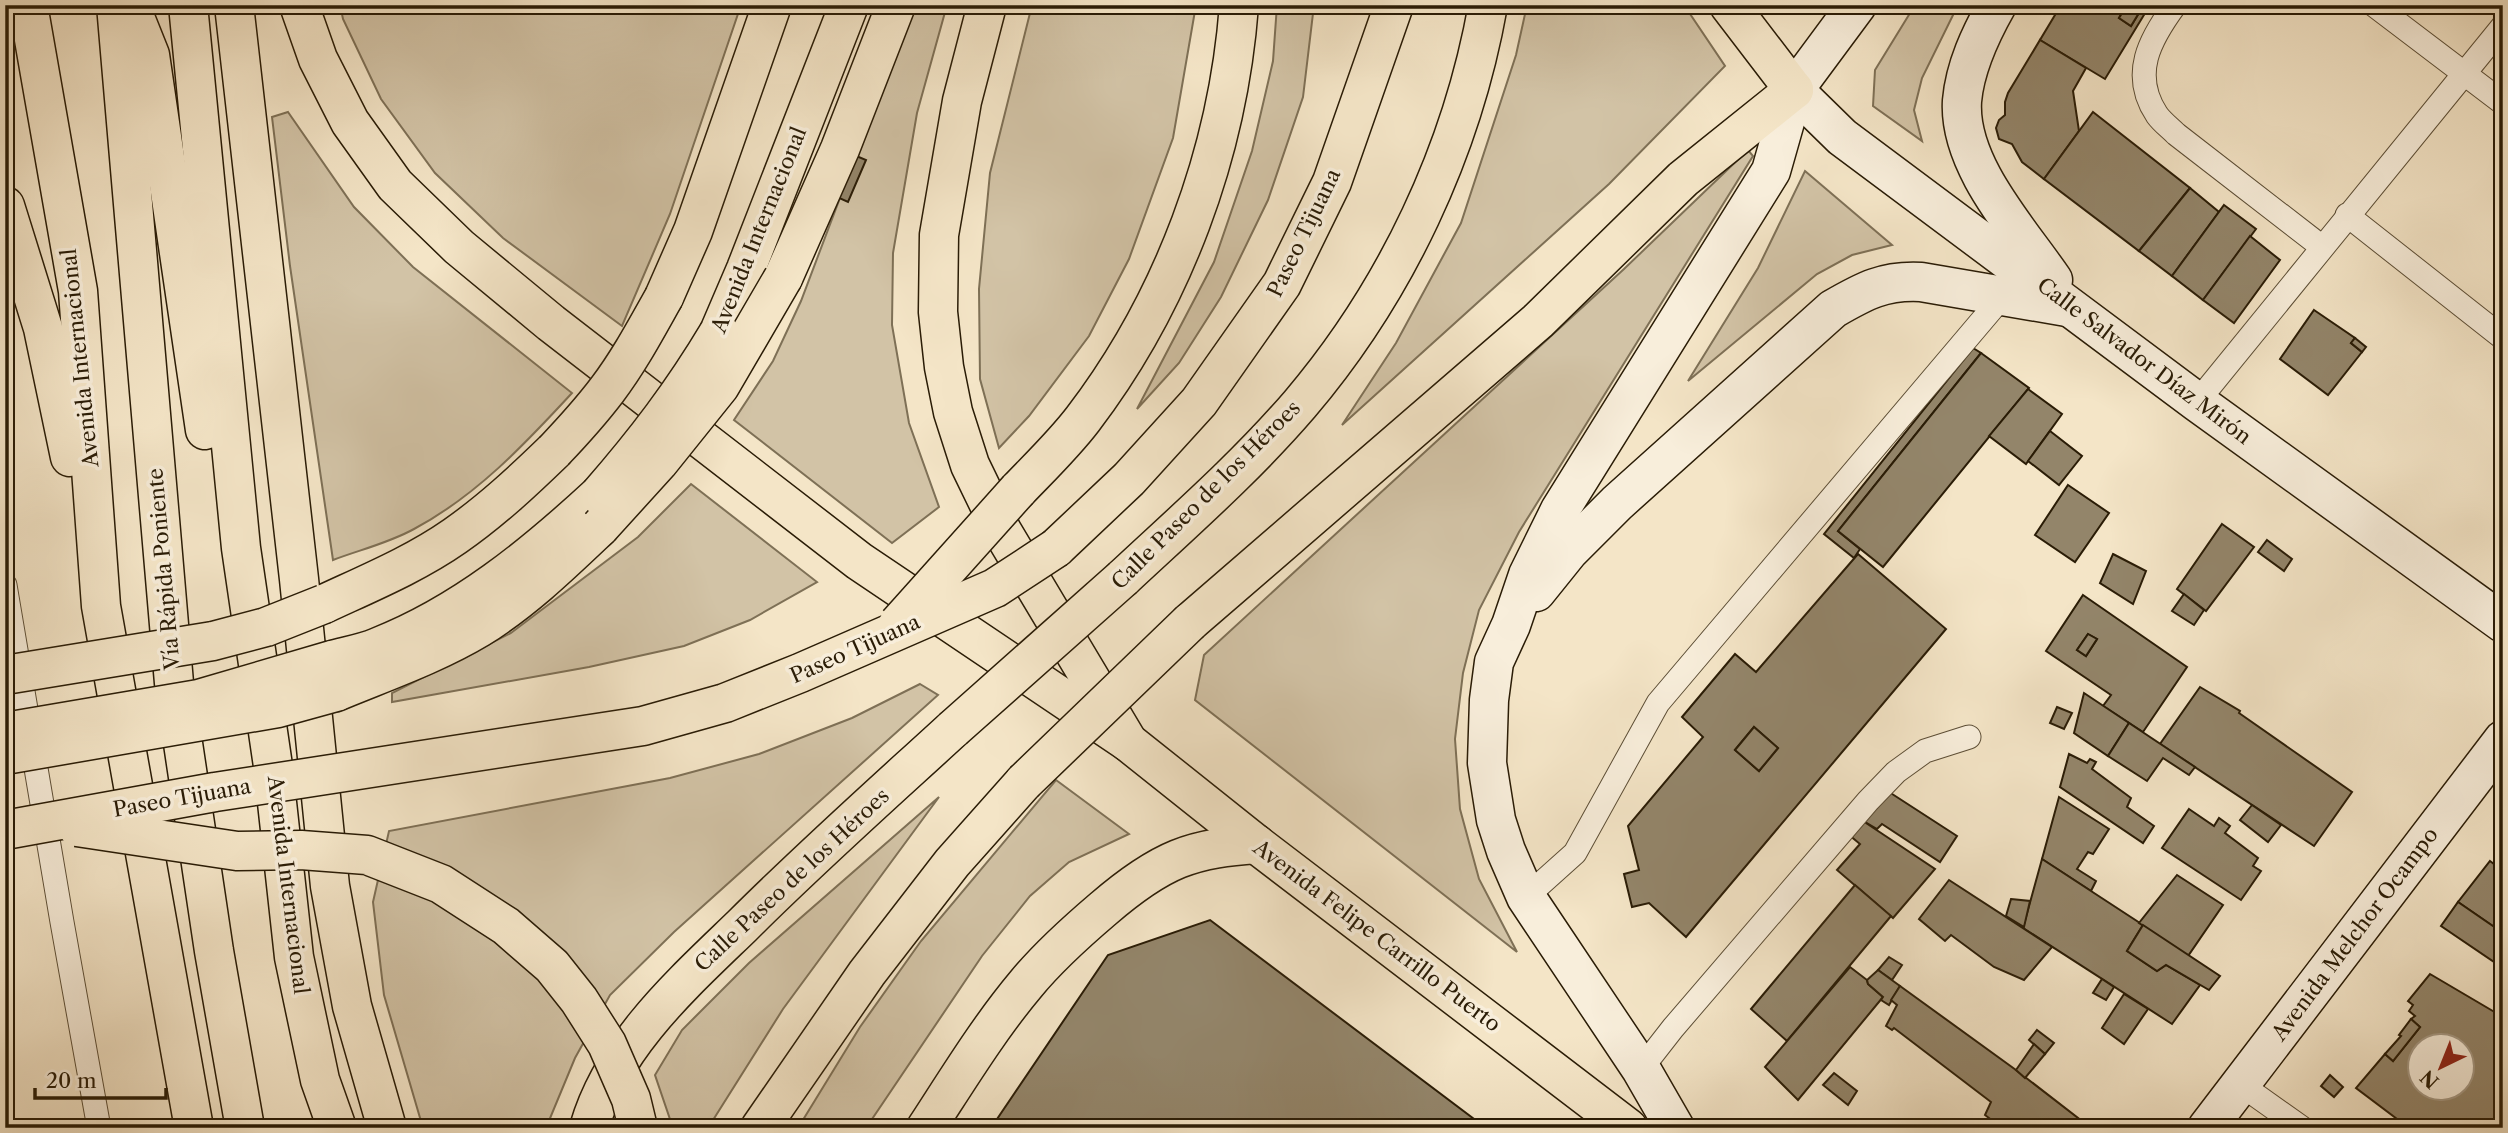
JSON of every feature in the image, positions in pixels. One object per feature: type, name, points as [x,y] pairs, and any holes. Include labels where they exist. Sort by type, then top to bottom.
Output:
[{"type":"main road","name":"Avenida Internacional","points":[[28,5],[78,292],[101,606],[194,1128]]},
{"type":"main road","name":"Vía Rápida Poniente","points":[[116,5],[174,683],[214,951],[245,1128]]},
{"type":"main road","points":[[130,5],[150,55],[209,461],[241,548]]},
{"type":"main road","name":"Avenida Internacional","points":[[188,5],[241,548],[273,766],[293,957],[320,1080],[337,1128]]},
{"type":"main road","points":[[234,5],[298,566],[330,886],[352,1006],[387,1128]]},
{"type":"main road","name":"Avenida Felipe Carrillo Puerto","points":[[299,5],[318,59],[350,122],[395,185],[459,247],[551,323],[859,561],[1128,742],[1256,844],[1628,1128]]},
{"type":"main road","points":[[5,676],[213,640],[266,627],[324,604],[396,570],[454,537],[513,490],[587,416],[609,388],[634,351],[664,297],[693,231],[772,5]]},
{"type":"main road","name":"Avenida Internacional","points":[[5,732],[334,676],[377,648],[434,621],[495,583],[551,539],[599,511],[680,395],[719,332],[849,5]]},
{"type":"main road","points":[[599,511],[659,462],[720,386],[783,278],[839,149],[896,5]]},
{"type":"main road","points":[[987,5],[962,101],[939,235],[938,312],[944,367],[953,412],[970,465],[1002,531],[1128,742]]},
{"type":"main road","points":[[890,633],[1082,420],[1133,346],[1178,255],[1216,150],[1236,51],[1239,5]]},
{"type":"main road","name":"Calle Paseo de los Héroes","points":[[589,1128],[596,1103],[628,1049],[670,997],[775,893],[953,729],[1123,578],[1245,463],[1301,403],[1355,332],[1426,206],[1454,138],[1479,52],[1488,5]]},
{"type":"main road","points":[[1729,5],[1794,90]]},
{"type":"main road","points":[[760,1128],[867,973],[952,863],[1024,782],[1190,622],[1538,321],[1683,178],[1794,90],[1857,5]]},
{"type":"main road","points":[[1997,5],[1980,36],[1969,69],[1962,102],[1965,133],[1975,164],[2073,308]]},
{"type":"main road","name":"Paseo Tijuana","points":[[5,830],[215,792],[643,726],[725,703],[995,588],[1056,548],[1129,480],[1199,402],[1282,284],[1332,182],[1393,6]]},
{"type":"main road","points":[[1675,1128],[1641,1069],[1526,897],[1496,820],[1487,763],[1489,700],[1494,662],[1511,625],[1528,575],[1560,510],[1771,172],[1794,90]]},
{"type":"main road","name":"Calle Salvador Díaz Mirón","points":[[1794,90],[1842,137],[2197,402],[2503,623]]},
{"type":"main road","points":[[5,205],[43,328],[101,606]]},
{"type":"main road","points":[[1511,625],[1569,551],[1617,503],[1833,309],[1868,288],[1902,281],[1921,282],[2073,308]]},
{"type":"main road","points":[[5,755],[278,708],[334,676]]},
{"type":"main road","name":"Avenida Melchor Ocampo","points":[[2207,1128],[2503,740]]},
{"type":"main road","points":[[47,822],[237,851],[301,850],[367,855],[441,884],[506,926],[552,966],[607,1044],[631,1099],[638,1128]]},
{"type":"main road","points":[[926,1128],[1026,984],[1077,932],[1144,878],[1177,860],[1218,847],[1256,844]]},
{"type":"lane","points":[[2175,5],[2154,34],[2147,52],[2144,73],[2148,95],[2157,116],[2176,134],[2322,247]]},
{"type":"lane","points":[[2374,5],[2503,103]]},
{"type":"lane","points":[[2197,402],[2503,26]]},
{"type":"lane","points":[[2347,215],[2503,338]]},
{"type":"lane","points":[[1526,897],[1575,853],[1658,703],[2002,297]]},
{"type":"lane","points":[[5,585],[99,1128]]},
{"type":"lane","points":[[1641,1069],[1673,1028],[1896,772],[1925,751],[1969,737]]},
{"type":"lane","points":[[2240,1084],[2302,1128]]},
{"type":"shaded area","points":[[340,5],[741,5],[670,214],[622,326],[503,238],[435,173],[381,99],[343,19]]},
{"type":"shaded area","points":[[913,5],[947,5],[917,113],[893,253],[892,325],[909,423],[939,507],[892,543],[734,420],[773,361],[801,301]]},
{"type":"shaded area","points":[[1032,5],[1196,5],[1173,138],[1129,259],[1089,336],[1029,416],[999,448],[980,379],[979,289],[990,173]]},
{"type":"shaded area","points":[[1277,5],[1314,5],[1303,97],[1268,200],[1221,297],[1179,363],[1137,409],[1214,262],[1252,151],[1273,61]]},
{"type":"shaded area","points":[[1527,5],[1684,5],[1725,66],[1609,184],[1342,425],[1396,343],[1461,223],[1516,55]]},
{"type":"shaded area","points":[[1915,5],[1958,5],[1922,78],[1914,110],[1922,141],[1873,106],[1875,70]]},
{"type":"shaded area","points":[[288,112],[354,207],[413,267],[572,393],[498,468],[437,516],[404,534],[333,560],[290,266],[272,117]]},
{"type":"shaded area","points":[[1748,150],[1753,156],[1519,532],[1479,610],[1463,673],[1455,739],[1460,809],[1479,879],[1517,952],[1195,700],[1204,655],[1624,269]]},
{"type":"shaded area","points":[[1805,171],[1892,245],[1852,255],[1817,274],[1688,381],[1758,268]]},
{"type":"shaded area","points":[[691,484],[817,582],[750,620],[684,646],[589,667],[392,702],[392,693],[511,633],[638,537]]},
{"type":"shaded area","points":[[920,684],[938,695],[674,932],[610,995],[575,1058],[546,1128],[423,1128],[384,995],[373,902],[389,831],[670,778],[759,754],[852,718]]},
{"type":"shaded area","points":[[1056,780],[1129,834],[1069,862],[1030,896],[982,956],[866,1128],[798,1128],[860,1027],[921,941]]},
{"type":"shaded area","points":[[939,797],[783,1009],[708,1128],[673,1128],[655,1075],[682,1030],[749,963]]},
{"type":"building","points":[[2061,5],[2127,5],[2119,18],[2131,26],[2142,8],[2136,5],[2150,5],[2105,79],[2040,40]]},
{"type":"building","points":[[2127,5],[2142,8],[2131,26],[2119,18]]},
{"type":"building","points":[[2040,40],[2086,68],[2073,91],[2079,131],[2044,179],[2022,162],[2012,144],[1999,139],[1996,128],[2005,115],[2008,93]]},
{"type":"building","points":[[2093,112],[2190,188],[2139,251],[2044,179]]},
{"type":"building","points":[[823,142],[866,160],[848,202],[806,183]]},
{"type":"building","points":[[2190,188],[2219,212],[2172,276],[2139,251]]},
{"type":"building","points":[[2224,205],[2256,229],[2203,300],[2172,276]]},
{"type":"building","points":[[2250,236],[2280,260],[2234,323],[2203,300]]},
{"type":"building","points":[[2314,310],[2355,338],[2351,343],[2362,352],[2328,395],[2280,359]]},
{"type":"building","points":[[2355,338],[2366,347],[2362,352],[2351,343]]},
{"type":"building","points":[[1973,348],[1981,353],[1838,531],[1860,549],[1854,558],[1824,534]]},
{"type":"building","points":[[1981,353],[2029,388],[1883,567],[1838,531]]},
{"type":"building","points":[[2028,389],[2062,414],[2026,464],[1989,436]]},
{"type":"building","points":[[2050,431],[2082,456],[2059,485],[2028,461]]},
{"type":"building","points":[[2068,485],[2109,513],[2075,562],[2035,535]]},
{"type":"building","points":[[2222,524],[2254,547],[2206,611],[2177,589]]},
{"type":"building","points":[[2267,540],[2292,559],[2284,571],[2258,552]]},
{"type":"building","points":[[1858,554],[1946,629],[1686,937],[1649,903],[1632,907],[1624,874],[1639,870],[1628,826],[1703,737],[1682,717],[1735,654],[1756,672]],"holes":[[[1754,727],[1778,748],[1759,771],[1735,750]]]},
{"type":"building","points":[[2113,554],[2146,571],[2133,604],[2100,583]]},
{"type":"building","points":[[2184,594],[2204,610],[2194,625],[2172,611]]},
{"type":"building","points":[[2083,595],[2187,667],[2143,732],[2103,706],[2111,695],[2046,651]],"holes":[[[2088,634],[2097,639],[2086,656],[2077,650]]]},
{"type":"building","points":[[2088,634],[2097,639],[2086,656],[2077,650]]},
{"type":"building","points":[[2200,687],[2240,711],[2239,713],[2352,792],[2314,846],[2160,744]]},
{"type":"building","points":[[2084,693],[2129,723],[2108,756],[2074,733]]},
{"type":"building","points":[[2057,707],[2072,713],[2064,729],[2050,723]]},
{"type":"building","points":[[2129,723],[2195,767],[2189,775],[2163,758],[2147,781],[2108,756]]},
{"type":"building","points":[[1754,727],[1778,748],[1759,771],[1735,750]]},
{"type":"building","points":[[2069,754],[2087,763],[2090,759],[2096,762],[2092,769],[2131,798],[2127,807],[2154,826],[2143,843],[2060,787]]},
{"type":"building","points":[[1886,790],[1957,836],[1940,862],[1882,824],[1877,829],[1860,819]]},
{"type":"building","points":[[2059,797],[2109,829],[2093,854],[2088,852],[2077,869],[2096,881],[2091,891],[2042,859]]},
{"type":"building","points":[[2252,805],[2281,825],[2268,842],[2240,820]]},
{"type":"building","points":[[2189,809],[2214,826],[2219,818],[2230,826],[2225,833],[2258,858],[2253,866],[2261,871],[2241,900],[2162,848]]},
{"type":"building","points":[[1860,819],[1935,869],[1893,918],[1837,870],[1860,844],[1848,834]]},
{"type":"building","points":[[2042,859],[2143,925],[2127,951],[2157,971],[2166,965],[2200,985],[2172,1024],[2023,928]]},
{"type":"building","points":[[2490,861],[2503,871],[2503,933],[2458,902]]},
{"type":"building","points":[[2177,875],[2223,905],[2188,956],[2139,923]]},
{"type":"building","points":[[1949,880],[2052,947],[2024,980],[1994,967],[1951,935],[1945,941],[1919,919]]},
{"type":"building","points":[[1855,885],[1891,916],[1787,1041],[1751,1009]]},
{"type":"building","points":[[2011,899],[2030,901],[2024,927],[2006,916]]},
{"type":"building","points":[[2458,902],[2503,933],[2503,968],[2441,926]]},
{"type":"building","points":[[1210,920],[1486,1128],[991,1128],[1108,955]]},
{"type":"building","points":[[2143,925],[2220,976],[2209,990],[2166,965],[2157,971],[2127,951]]},
{"type":"building","points":[[1889,957],[1902,965],[1892,980],[1878,970]]},
{"type":"building","points":[[1850,967],[1883,997],[1798,1100],[1765,1067]]},
{"type":"building","points":[[1878,970],[1900,986],[1889,1005],[1881,1000],[1883,997],[1868,984],[1867,980]]},
{"type":"building","points":[[2430,974],[2503,1017],[2503,1128],[2409,1128],[2356,1088],[2385,1054],[2393,1061],[2406,1045],[2406,1102],[2476,1102],[2476,1032],[2416,1032],[2420,1027],[2411,1019],[2415,1016],[2409,1011],[2413,1005],[2408,1001]]},
{"type":"building","points":[[2102,979],[2114,987],[2106,1000],[2093,993]]},
{"type":"building","points":[[1900,986],[2091,1128],[2002,1128],[1985,1115],[1991,1102],[1894,1028],[1892,1030],[1886,1026],[1897,1005],[1891,1000]]},
{"type":"building","points":[[2124,994],[2148,1009],[2124,1044],[2102,1028]]},
{"type":"building","points":[[2411,1019],[2420,1027],[2416,1032],[2406,1032],[2406,1045],[2393,1061],[2385,1054],[2401,1036],[2399,1035]]},
{"type":"building","points":[[2037,1030],[2054,1043],[2045,1054],[2029,1040]]},
{"type":"building","points":[[2034,1044],[2045,1054],[2025,1078],[2016,1070]]},
{"type":"building","points":[[1834,1073],[1857,1091],[1848,1105],[1823,1085]]},
{"type":"building","points":[[2330,1075],[2343,1087],[2334,1097],[2321,1086]]}]
